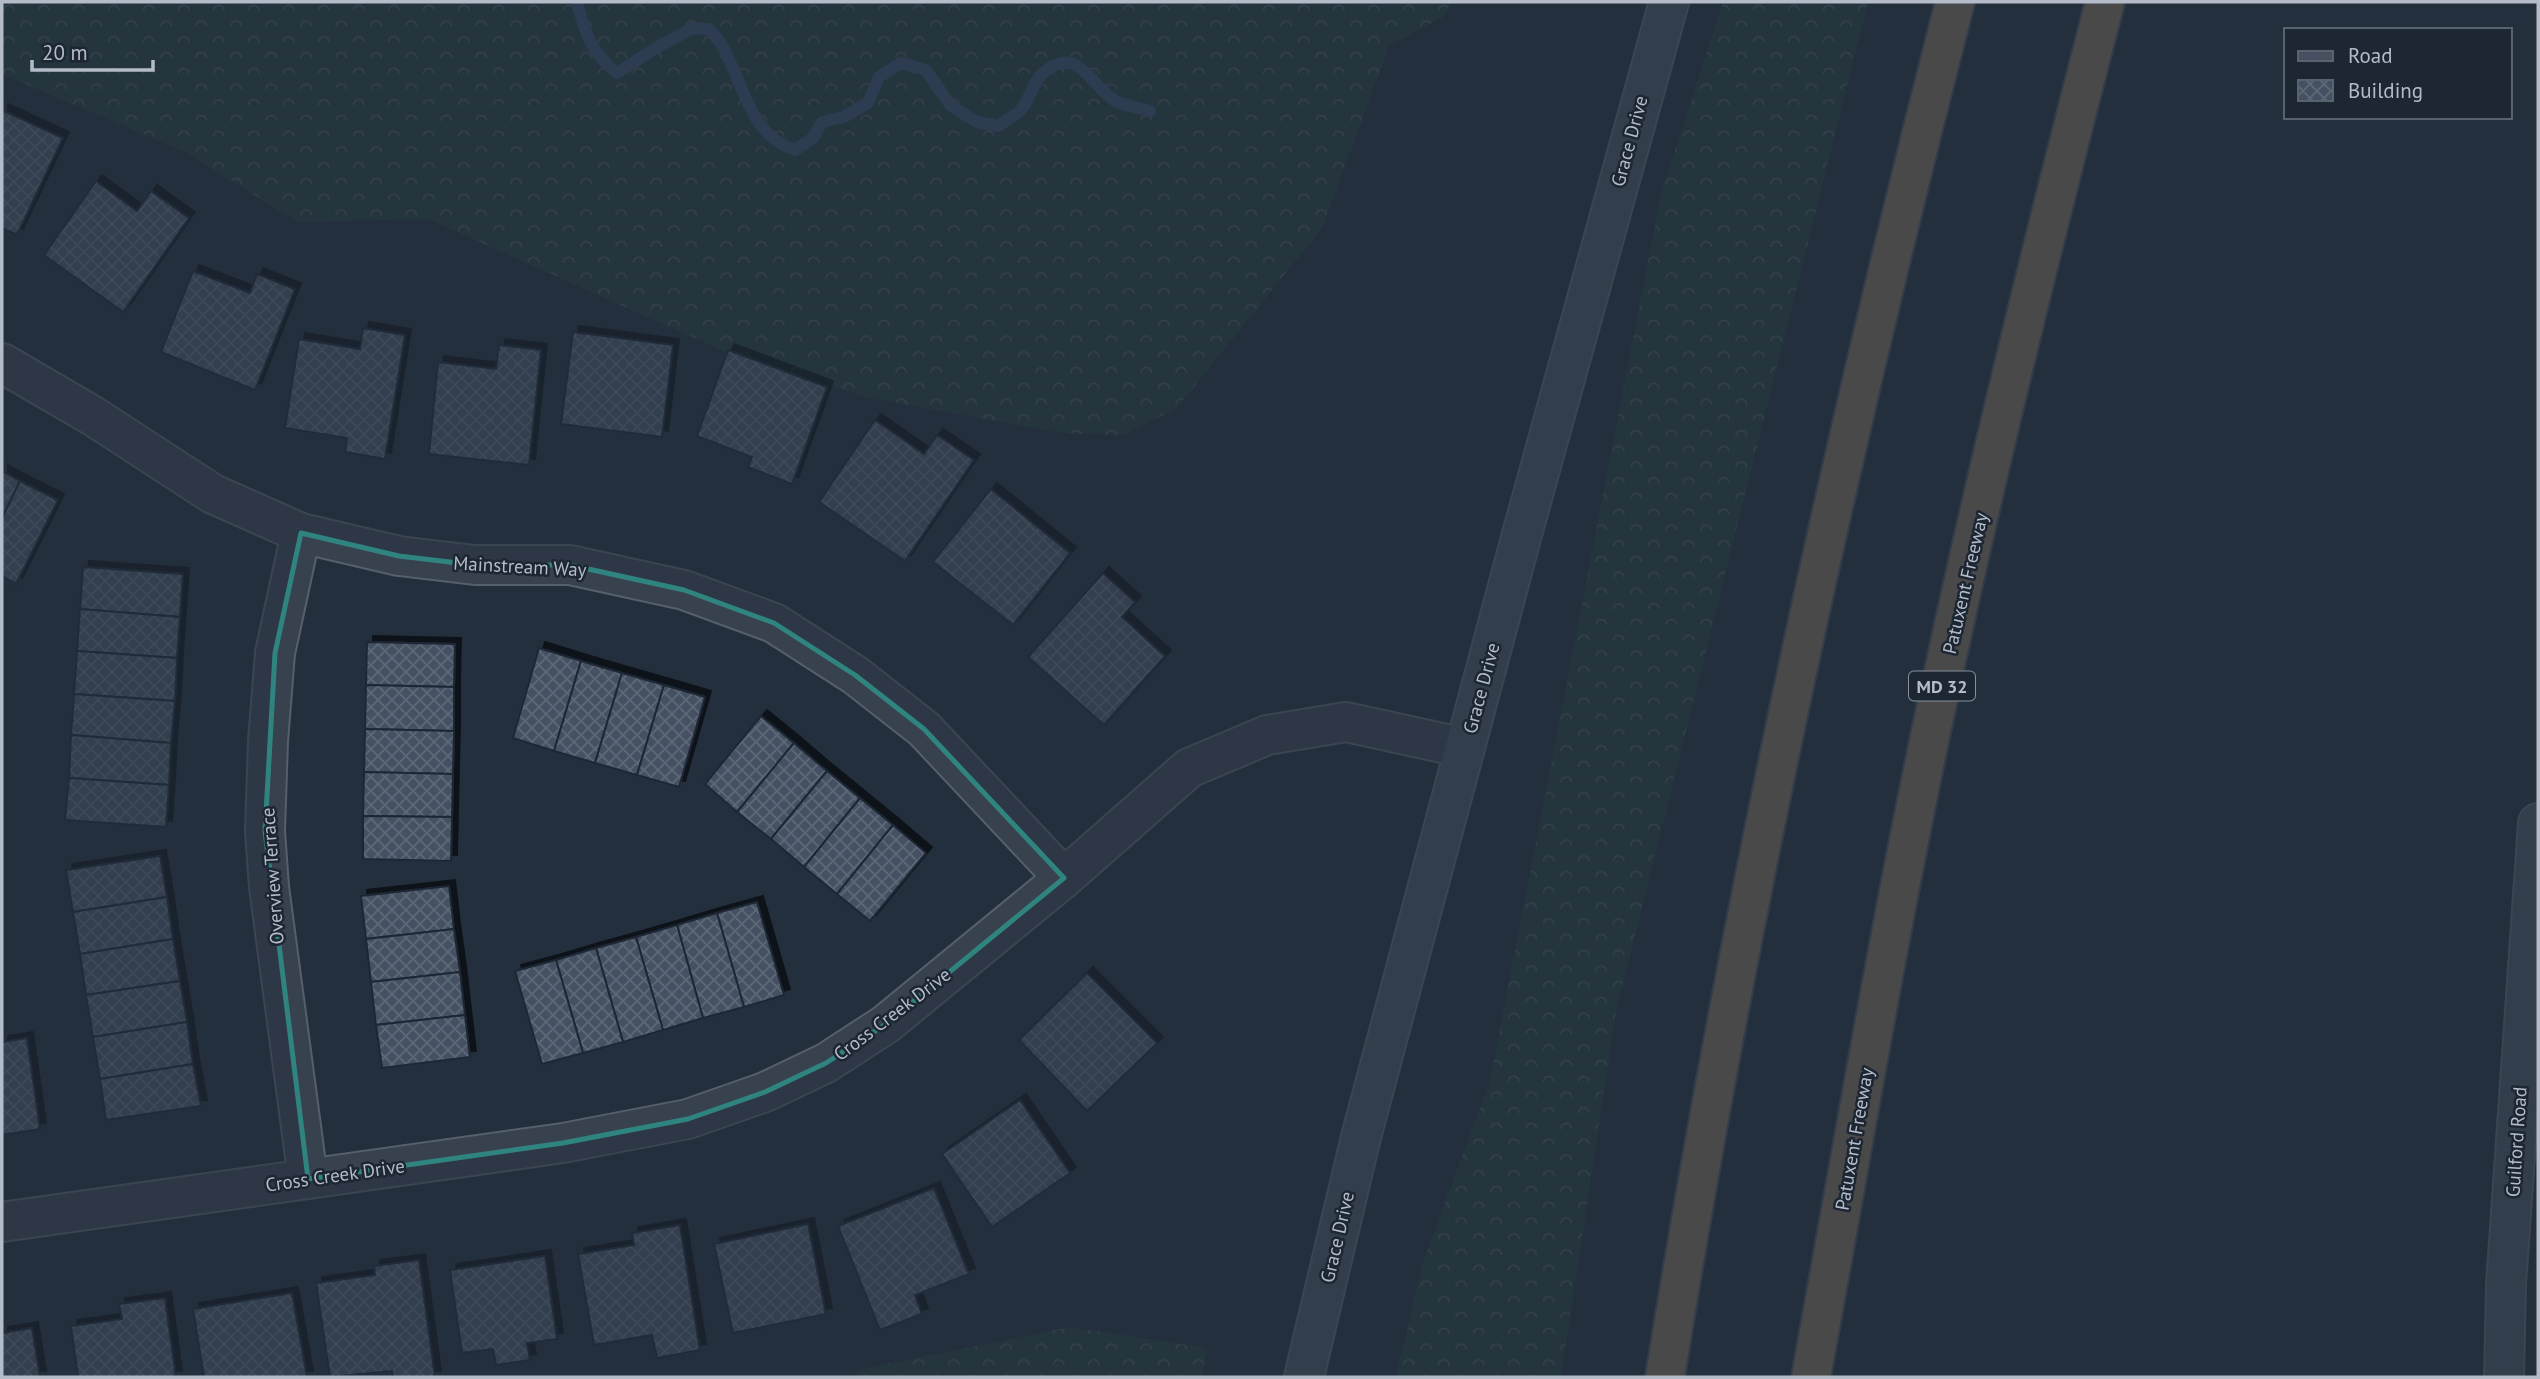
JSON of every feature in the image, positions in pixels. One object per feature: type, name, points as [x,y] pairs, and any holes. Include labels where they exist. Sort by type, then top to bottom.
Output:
[{"type":"highway","points":[[1665,1377],[1731,995],[1790,702],[1851,423],[1955,2]]},
{"type":"highway","name":"Patuxent Freeway","points":[[1811,1377],[1872,1036],[1927,752],[2060,175],[2105,2]]},
{"type":"street","name":"Grace Drive","points":[[1304,1377],[1361,1137],[1669,2]]},
{"type":"street","name":"Mainstream Way","points":[[2,363],[93,416],[213,494],[301,533],[411,558],[475,565],[570,565],[684,590],[774,623],[855,675],[924,729],[1064,878]]},
{"type":"street","name":"Overview Terrace","points":[[301,533],[275,653],[265,831],[269,887],[308,1179]]},
{"type":"street","name":"Cross Creek Drive","points":[[2,1222],[576,1140],[688,1119],[765,1092],[826,1063],[886,1024],[1064,878],[1189,768],[1267,735],[1346,722],[1465,748]]},
{"type":"street","name":"Guilford Road","points":[[2504,1377],[2506,1285],[2538,823]]},
{"type":"highlighted area","points":[[301,533],[399,556],[475,565],[570,565],[684,590],[774,623],[855,675],[924,729],[1064,878],[886,1024],[826,1063],[765,1092],[688,1119],[563,1143],[308,1179],[265,831],[275,653]]},
{"type":"green space","points":[[2,2],[1451,2],[1443,17],[1389,46],[1322,228],[1176,409],[1124,435],[1062,433],[870,398],[744,360],[428,219],[298,222],[187,153],[2,74]]},
{"type":"green space","points":[[1723,2],[1868,2],[1616,1012],[1561,1377],[1396,1377],[1423,1262],[1490,1081],[1661,194]]},
{"type":"green space","points":[[1070,1327],[1207,1348],[1202,1377],[854,1377],[861,1369]]},
{"type":"building","points":[[2,110],[63,138],[17,235],[2,228]]},
{"type":"building","points":[[96,181],[137,211],[151,191],[189,218],[123,312],[44,255]]},
{"type":"building","points":[[193,271],[250,293],[257,274],[295,289],[255,390],[161,352]]},
{"type":"building","points":[[363,328],[405,335],[385,459],[345,452],[347,438],[285,428],[299,339],[360,349]]},
{"type":"building","points":[[573,332],[673,345],[662,437],[561,424]]},
{"type":"building","points":[[499,345],[541,350],[529,465],[429,454],[438,362],[496,369]]},
{"type":"building","points":[[728,350],[827,387],[792,484],[748,467],[752,457],[697,436]]},
{"type":"building","points":[[875,420],[924,454],[937,435],[974,460],[905,561],[819,502]]},
{"type":"building","points":[[2,471],[20,481],[2,518]]},
{"type":"building","points":[[20,481],[58,500],[16,584],[2,576],[2,518]]},
{"type":"building","points":[[991,489],[1070,553],[1013,625],[933,562]]},
{"type":"building","points":[[83,567],[183,574],[180,617],[80,609]]},
{"type":"building","points":[[1103,573],[1135,602],[1122,617],[1165,656],[1104,725],[1028,657]]},
{"type":"building","points":[[80,609],[180,617],[177,658],[77,651]]},
{"type":"building","points":[[367,642],[455,644],[454,687],[366,685]]},
{"type":"building","points":[[539,648],[581,661],[554,751],[513,738]]},
{"type":"building","points":[[77,651],[177,658],[175,701],[74,694]]},
{"type":"building","points":[[581,661],[622,673],[595,763],[554,751]]},
{"type":"building","points":[[622,673],[664,685],[637,775],[595,763]]},
{"type":"building","points":[[366,685],[454,687],[454,731],[365,729]]},
{"type":"building","points":[[664,685],[705,697],[679,787],[637,775]]},
{"type":"building","points":[[74,694],[175,701],[171,743],[71,735]]},
{"type":"building","points":[[761,716],[794,743],[737,812],[705,784]]},
{"type":"building","points":[[365,729],[454,731],[453,774],[364,772]]},
{"type":"building","points":[[71,735],[171,743],[169,785],[69,778]]},
{"type":"building","points":[[794,743],[827,771],[771,839],[737,812]]},
{"type":"building","points":[[827,771],[860,798],[804,867],[771,839]]},
{"type":"building","points":[[364,772],[453,774],[452,817],[363,816]]},
{"type":"building","points":[[69,778],[169,785],[166,827],[65,820]]},
{"type":"building","points":[[860,798],[893,825],[837,894],[804,867]]},
{"type":"building","points":[[363,816],[452,817],[451,861],[363,859]]},
{"type":"building","points":[[893,825],[926,853],[870,921],[837,894]]},
{"type":"building","points":[[160,856],[167,897],[73,912],[66,870]]},
{"type":"building","points":[[449,886],[454,929],[366,939],[361,896]]},
{"type":"building","points":[[167,897],[173,939],[80,954],[73,912]]},
{"type":"building","points":[[757,902],[784,995],[744,1007],[717,913]]},
{"type":"building","points":[[717,913],[744,1007],[703,1018],[677,925]]},
{"type":"building","points":[[677,925],[703,1018],[663,1030],[636,937]]},
{"type":"building","points":[[454,929],[460,972],[371,982],[366,939]]},
{"type":"building","points":[[636,937],[663,1030],[623,1042],[596,948]]},
{"type":"building","points":[[173,939],[180,981],[86,995],[80,954]]},
{"type":"building","points":[[596,948],[623,1042],[583,1053],[556,960]]},
{"type":"building","points":[[556,960],[583,1053],[542,1064],[515,971]]},
{"type":"building","points":[[460,972],[465,1015],[376,1025],[371,982]]},
{"type":"building","points":[[1087,973],[1157,1043],[1087,1111],[1019,1040]]},
{"type":"building","points":[[180,981],[187,1022],[93,1037],[86,995]]},
{"type":"building","points":[[465,1015],[470,1057],[382,1068],[376,1025]]},
{"type":"building","points":[[187,1022],[193,1064],[100,1079],[93,1037]]},
{"type":"building","points":[[27,1038],[40,1129],[2,1135],[2,1042]]},
{"type":"building","points":[[193,1064],[201,1106],[106,1120],[100,1079]]},
{"type":"building","points":[[1020,1100],[1070,1173],[992,1227],[942,1154]]},
{"type":"building","points":[[934,1188],[969,1274],[915,1295],[922,1314],[880,1330],[838,1226]]},
{"type":"building","points":[[808,1224],[826,1314],[733,1333],[714,1244]]},
{"type":"building","points":[[680,1225],[700,1350],[657,1358],[652,1335],[594,1345],[578,1254],[634,1245],[632,1233]]},
{"type":"building","points":[[545,1256],[557,1339],[527,1343],[530,1360],[496,1365],[493,1349],[462,1353],[450,1270]]},
{"type":"building","points":[[419,1260],[435,1377],[393,1377],[392,1371],[330,1377],[316,1283],[375,1275],[374,1266]]},
{"type":"building","points":[[292,1293],[307,1377],[204,1377],[193,1309]]},
{"type":"building","points":[[165,1298],[176,1377],[78,1377],[71,1326],[122,1319],[119,1304]]},
{"type":"building","points":[[32,1328],[40,1377],[2,1377],[2,1333]]},
{"type":"waterway","points":[[577,2],[595,50],[617,73],[693,28],[709,29],[729,60],[744,96],[763,128],[777,141],[795,150],[813,138],[822,122],[844,117],[868,103],[879,77],[901,63],[926,70],[951,106],[977,122],[998,126],[1013,116],[1024,106],[1043,73],[1055,65],[1065,63],[1082,70],[1114,100],[1150,111]]}]
